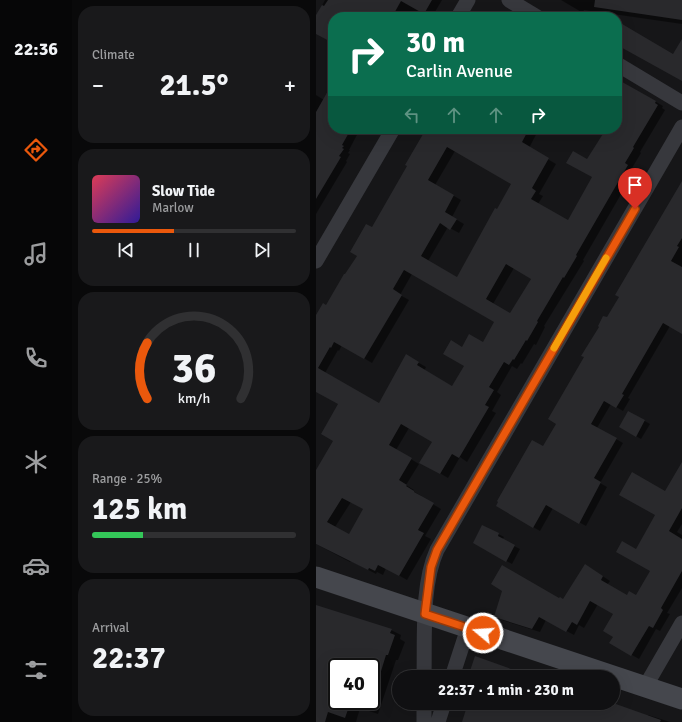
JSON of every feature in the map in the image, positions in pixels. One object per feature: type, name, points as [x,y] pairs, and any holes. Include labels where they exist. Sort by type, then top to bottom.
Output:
[{"type":"street","points":[[461,12],[468,0]]},
{"type":"street","points":[[508,0],[528,12]]},
{"type":"street","points":[[622,67],[682,103]]},
{"type":"street","points":[[424,670],[425,614],[431,567],[437,550],[682,127]]},
{"type":"street","points":[[316,261],[389,134]]},
{"type":"street","points":[[316,577],[682,699]]},
{"type":"street","points":[[645,686],[682,623]]},
{"type":"street","points":[[454,670],[468,628]]},
{"type":"street","points":[[424,710],[424,722]]},
{"type":"street","points":[[438,722],[442,710]]},
{"type":"building","points":[[328,0],[432,0],[425,12],[420,12],[401,1],[395,12],[328,12],[328,40],[316,34],[316,15],[322,5],[324,6]]},
{"type":"building","points":[[595,0],[682,0],[682,20],[594,7]]},
{"type":"building","points":[[622,24],[673,54],[682,39],[682,81],[622,48]]},
{"type":"building","points":[[622,82],[656,101],[655,103],[658,105],[625,163],[628,165],[576,255],[577,256],[537,321],[538,322],[527,341],[526,340],[514,360],[513,359],[509,365],[504,362],[489,387],[494,390],[485,405],[489,407],[459,458],[452,454],[440,474],[419,463],[432,442],[401,424],[389,445],[412,458],[399,480],[414,492],[434,503],[418,530],[424,533],[399,576],[378,565],[375,571],[369,568],[368,570],[316,544],[316,470],[333,441],[321,434],[338,404],[316,392],[316,315],[323,303],[326,305],[344,274],[357,256],[350,252],[366,224],[372,227],[407,166],[405,165],[423,134],[526,134],[522,142],[549,158],[532,188],[536,191],[531,199],[568,220],[592,177],[566,163],[573,151],[587,159],[603,134],[622,134]],"holes":[[[447,147],[511,184],[497,209],[495,208],[457,277],[421,256],[440,223],[450,230],[457,219],[445,212],[454,195],[428,180]],[[506,264],[531,279],[510,313],[486,299]],[[404,270],[494,322],[483,342],[469,334],[462,347],[451,340],[443,354],[464,366],[452,386],[417,365],[419,362],[406,354],[379,403],[318,368],[334,342],[364,359],[402,295],[393,289]],[[342,498],[363,509],[349,534],[327,522]]]},
{"type":"building","points":[[328,91],[328,134],[348,134],[342,145],[344,146],[342,148],[344,149],[339,156],[341,157],[316,199],[316,112]]},
{"type":"building","points":[[682,181],[682,238],[671,261],[682,267],[682,334],[663,323],[622,394],[624,395],[616,408],[604,401],[591,424],[617,438],[594,478],[601,482],[579,524],[546,505],[533,528],[496,506],[497,501],[532,440],[543,446],[556,424],[548,419],[584,357],[581,356],[599,327],[598,326],[603,316],[607,317],[619,297],[615,295]]},
{"type":"building","points":[[628,411],[645,420],[636,437],[619,427]]},
{"type":"building","points":[[682,462],[682,508],[669,531],[682,539],[682,571],[661,608],[663,610],[653,628],[649,626],[631,656],[609,643],[613,637],[603,631],[613,614],[590,601],[577,625],[572,622],[566,632],[539,617],[532,629],[494,617],[502,591],[491,584],[502,565],[563,599],[585,564],[603,576],[601,580],[627,595],[629,591],[636,595],[650,571],[616,552],[622,541],[636,549],[655,515],[619,495],[632,472],[665,491]]},
{"type":"building","points":[[482,525],[499,533],[498,536],[515,545],[506,562],[473,543]]},
{"type":"building","points":[[316,605],[392,629],[390,633],[395,635],[388,655],[386,655],[380,674],[380,658],[328,658],[328,710],[348,710],[345,718],[328,712],[325,722],[316,722]]},
{"type":"building","points":[[475,656],[514,670],[470,670]]},
{"type":"building","points":[[620,705],[661,720],[660,722],[462,722],[466,710],[620,710]]},
{"type":"slow traffic","points":[[554,348],[606,258]]},
{"type":"route","points":[[483,633],[425,614],[432,562],[437,550],[635,209]]}]
